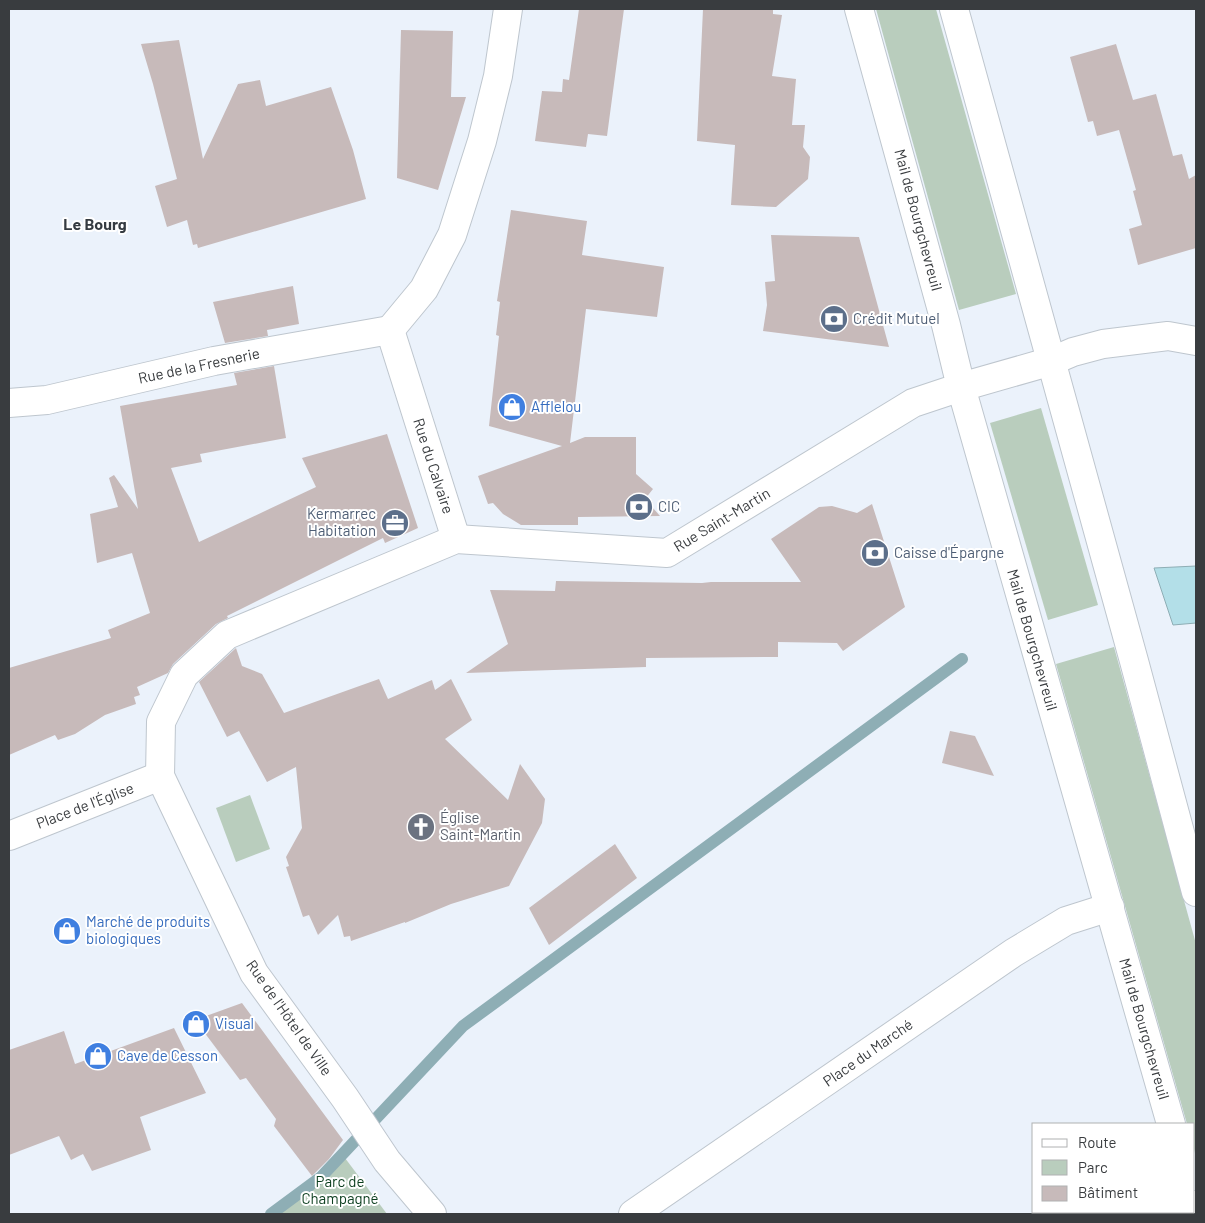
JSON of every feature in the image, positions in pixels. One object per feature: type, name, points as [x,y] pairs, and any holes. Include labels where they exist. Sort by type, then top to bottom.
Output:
[{"type":"street","points":[[390,330],[424,289],[452,235],[482,141],[498,76],[508,9]]},
{"type":"street","name":"Mail de Bourgchevreuil","points":[[860,9],[946,325],[961,388],[1171,1123]]},
{"type":"street","points":[[954,9],[1196,892]]},
{"type":"street","name":"Rue de la Fresnerie","points":[[9,403],[47,400],[214,361],[390,330]]},
{"type":"street","name":"Rue du Calvaire","points":[[390,330],[456,539]]},
{"type":"street","name":"Rue Saint-Martin","points":[[456,539],[667,553],[912,403],[1052,362],[1073,352],[1103,344],[1168,336],[1196,341]]},
{"type":"street","points":[[160,776],[162,722],[165,714],[184,675],[227,635],[456,539]]},
{"type":"street","name":"Place de l'Église","points":[[9,836],[160,776]]},
{"type":"street","name":"Rue de l'Hôtel de Ville","points":[[160,776],[254,973],[345,1098],[387,1161],[432,1214]]},
{"type":"street","name":"Place du Marché","points":[[634,1214],[1013,953],[1066,921],[1110,907]]},
{"type":"green space","points":[[876,9],[936,9],[1016,294],[959,310]]},
{"type":"green space","points":[[1041,408],[1098,605],[1048,620],[990,423]]},
{"type":"green space","points":[[1114,647],[1196,944],[1196,1158],[1195,1123],[1187,1123],[1056,664]]},
{"type":"green space","points":[[250,795],[270,849],[236,862],[216,808]]},
{"type":"green space","name":"Parc de Champagné","points":[[342,1154],[387,1214],[271,1214],[321,1177]]},
{"type":"water","points":[[1196,566],[1196,623],[1173,625],[1154,568]]},
{"type":"building","points":[[579,9],[624,9],[607,136],[588,134],[586,147],[535,141],[542,91],[562,92],[563,79],[569,80]]},
{"type":"building","points":[[703,9],[773,9],[773,14],[782,15],[772,76],[796,79],[792,125],[805,125],[803,147],[810,157],[808,179],[776,207],[731,205],[735,145],[697,141]]},
{"type":"building","points":[[401,30],[453,31],[451,97],[466,97],[438,190],[397,178]]},
{"type":"building","points":[[179,40],[203,159],[238,84],[260,80],[266,106],[331,87],[353,150],[366,199],[198,248],[197,244],[193,245],[187,220],[167,227],[155,186],[177,179],[141,44]]},
{"type":"building","points":[[1116,44],[1133,100],[1156,94],[1173,156],[1182,154],[1189,179],[1196,175],[1196,248],[1138,265],[1129,229],[1142,225],[1133,191],[1136,190],[1119,130],[1097,136],[1093,121],[1088,122],[1070,57]]},
{"type":"building","points":[[511,210],[587,221],[582,255],[664,267],[657,317],[586,309],[570,443],[585,437],[636,437],[636,474],[653,489],[645,499],[660,516],[578,517],[578,525],[521,525],[503,514],[493,503],[488,504],[478,476],[562,446],[489,426],[499,336],[496,335],[500,302],[497,301]]},
{"type":"building","points":[[771,235],[859,237],[889,347],[763,331],[767,305],[765,282],[775,281]]},
{"type":"building","points":[[293,286],[299,324],[267,330],[268,336],[225,343],[213,302]]},
{"type":"building","points":[[274,366],[286,438],[200,454],[202,462],[171,468],[199,542],[316,487],[302,458],[387,434],[418,528],[385,543],[383,538],[227,616],[228,618],[216,624],[173,664],[168,673],[137,687],[140,695],[134,697],[136,704],[105,715],[75,734],[58,740],[55,735],[9,755],[9,668],[111,638],[108,630],[150,613],[132,553],[97,563],[90,514],[118,507],[109,478],[114,475],[138,509],[120,406],[237,385],[234,373]]},
{"type":"building","points":[[872,504],[905,607],[843,651],[837,643],[778,642],[778,657],[646,658],[646,667],[466,673],[508,644],[490,590],[555,591],[556,581],[801,582],[771,539],[819,507],[832,506],[857,513]]},
{"type":"building","points":[[236,648],[242,666],[262,674],[284,713],[379,679],[388,699],[432,680],[435,690],[451,679],[472,720],[445,739],[508,800],[520,764],[545,799],[542,823],[509,886],[451,904],[405,923],[351,941],[350,936],[344,937],[338,915],[318,935],[309,915],[303,917],[286,867],[289,866],[286,857],[302,828],[296,767],[267,782],[239,731],[227,737],[199,682]]},
{"type":"building","points":[[950,731],[975,736],[994,776],[942,763]]},
{"type":"building","points":[[615,844],[637,878],[549,945],[529,908]]},
{"type":"building","points":[[242,1003],[343,1140],[329,1159],[312,1176],[274,1126],[276,1119],[246,1078],[240,1080],[195,1020]]},
{"type":"building","points":[[174,1028],[206,1093],[140,1117],[151,1150],[92,1171],[83,1154],[71,1160],[59,1136],[9,1155],[9,1050],[64,1031],[75,1064]]},
{"type":"waterway","points":[[271,1214],[321,1177],[463,1026],[962,659]]},
{"type":"place","name":"Crédit Mutuel","points":[[834,319]]},
{"type":"place","name":"Afflelou","points":[[512,407]]},
{"type":"place","name":"CIC","points":[[639,507]]},
{"type":"place","name":"Kermarrec Habitation","points":[[395,523]]},
{"type":"place","name":"Caisse d'Épargne","points":[[875,553]]},
{"type":"place","name":"Église Saint-Martin","points":[[421,827]]},
{"type":"place","name":"Marché de produits biologiques","points":[[67,931]]},
{"type":"place","name":"Visual","points":[[196,1024]]},
{"type":"place","name":"Cave de Cesson","points":[[98,1056]]},
{"type":"district","name":"Le Bourg","points":[[95,224]]}]
